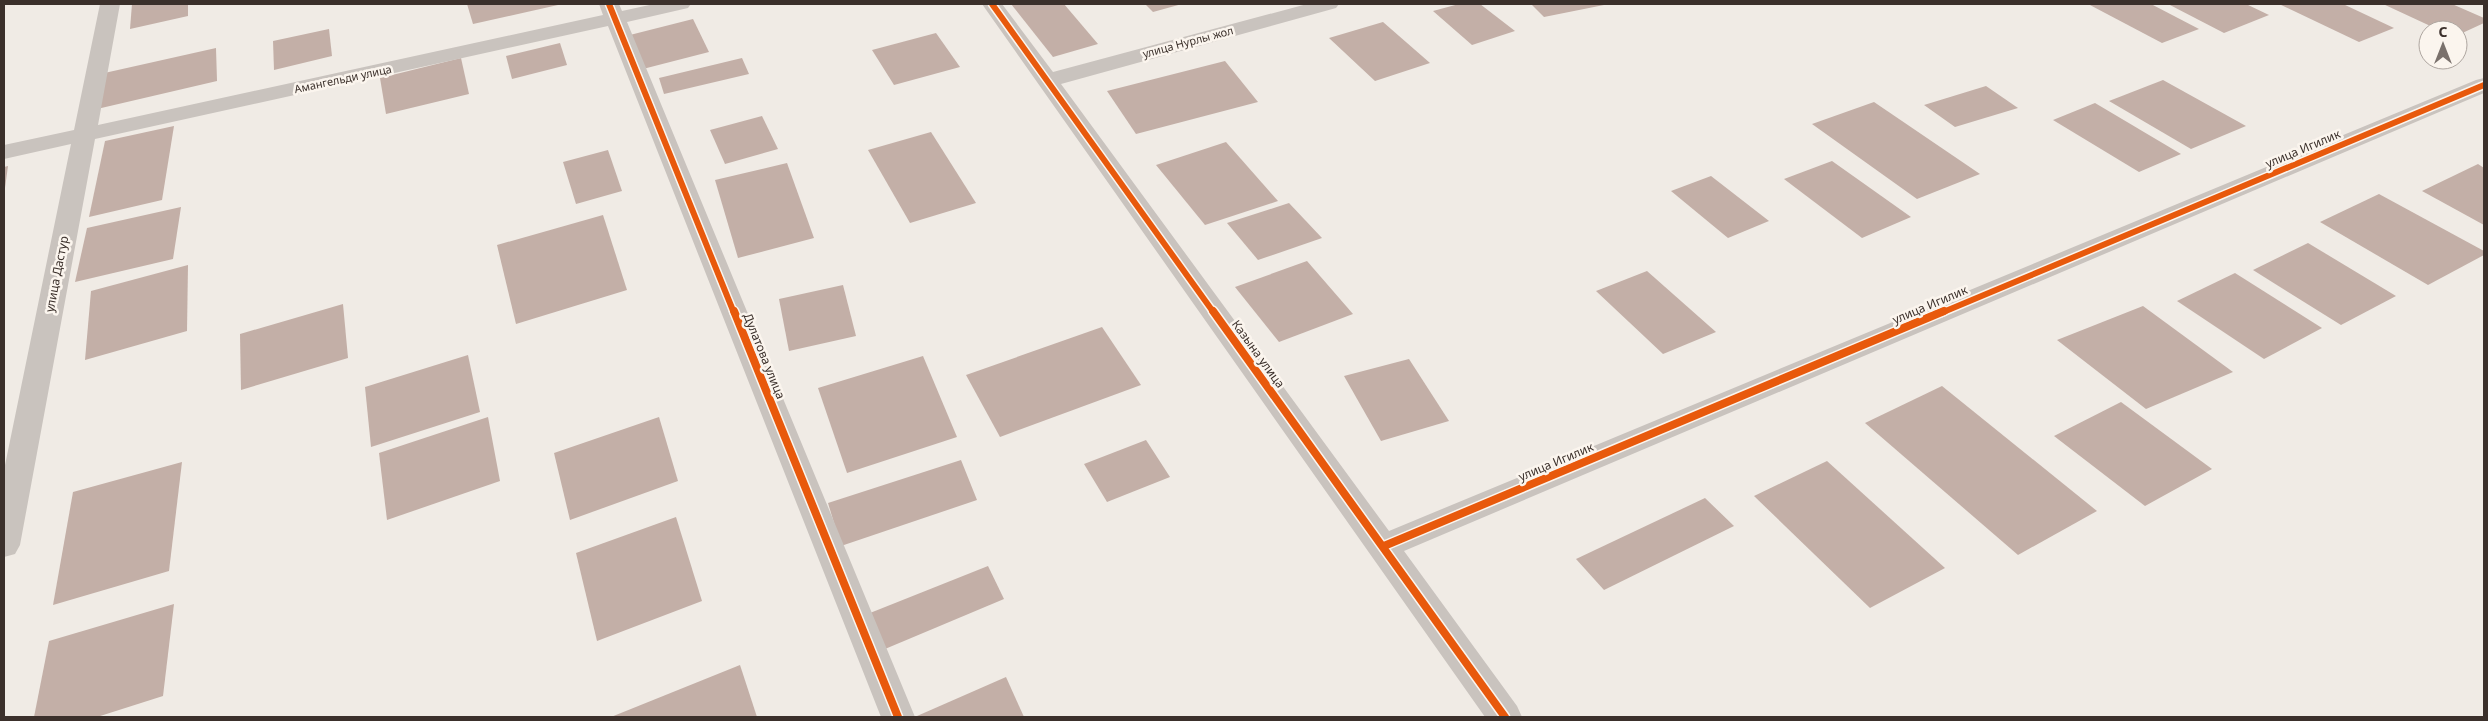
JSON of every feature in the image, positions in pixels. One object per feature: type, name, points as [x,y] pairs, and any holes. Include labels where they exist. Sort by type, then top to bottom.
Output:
[{"type":"street","name":"улица Дастур","points":[[4,545],[110,4]]},
{"type":"street","name":"Амангельди улица","points":[[4,152],[613,11],[682,4]]},
{"type":"street","name":"Казына улица","points":[[992,4],[1384,546],[1505,717]]},
{"type":"street","name":"улица Нурлы жол","points":[[1046,81],[1329,4]]},
{"type":"street","name":"Дулатова улица","points":[[613,11],[898,717]]},
{"type":"street","name":"улица Игилик","points":[[1384,546],[2484,85]]},
{"type":"building","points":[[132,4],[188,4],[188,16],[130,29]]},
{"type":"building","points":[[467,4],[558,4],[558,5],[473,24]]},
{"type":"building","points":[[1011,4],[1064,4],[1098,44],[1053,57]]},
{"type":"building","points":[[1145,4],[1182,4],[1153,12]]},
{"type":"building","points":[[1459,4],[1480,4],[1515,31],[1472,45],[1433,11]]},
{"type":"building","points":[[1531,4],[1604,4],[1604,5],[1544,17]]},
{"type":"building","points":[[2088,4],[2151,4],[2199,29],[2162,43]]},
{"type":"building","points":[[2168,4],[2246,4],[2269,15],[2224,33]]},
{"type":"building","points":[[2279,4],[2343,4],[2394,28],[2359,42]]},
{"type":"building","points":[[2383,4],[2452,4],[2484,18],[2484,23],[2468,30],[2468,20],[2418,20]]},
{"type":"building","points":[[693,19],[709,52],[639,70],[626,36]]},
{"type":"building","points":[[1383,22],[1430,63],[1375,81],[1329,38]]},
{"type":"building","points":[[329,29],[332,56],[274,70],[273,41]]},
{"type":"building","points":[[936,33],[960,67],[894,85],[872,50]]},
{"type":"building","points":[[560,43],[567,65],[512,79],[506,56]]},
{"type":"building","points":[[216,48],[217,81],[97,109],[100,74]]},
{"type":"building","points":[[461,58],[469,94],[386,114],[380,78]]},
{"type":"building","points":[[742,58],[749,74],[664,94],[659,78]]},
{"type":"building","points":[[1225,61],[1258,102],[1136,134],[1107,91]]},
{"type":"building","points":[[2163,80],[2246,126],[2191,149],[2109,101]]},
{"type":"building","points":[[1986,86],[2018,108],[1955,127],[1924,105]]},
{"type":"building","points":[[1874,102],[1980,174],[1917,199],[1812,124]]},
{"type":"building","points":[[2095,103],[2181,154],[2139,172],[2053,120]]},
{"type":"building","points":[[762,116],[778,149],[725,164],[710,130]]},
{"type":"building","points":[[174,126],[162,200],[89,217],[105,141]]},
{"type":"building","points":[[931,132],[976,203],[910,223],[868,150]]},
{"type":"building","points":[[1226,142],[1278,201],[1205,225],[1156,165]]},
{"type":"building","points":[[608,150],[622,191],[576,204],[563,162]]},
{"type":"building","points":[[1832,161],[1911,217],[1862,238],[1784,179]]},
{"type":"building","points":[[787,163],[814,238],[738,258],[715,180]]},
{"type":"building","points":[[2478,164],[2484,168],[2484,225],[2422,191]]},
{"type":"building","points":[[8,166],[5,188],[4,188],[4,167]]},
{"type":"building","points":[[1711,176],[1769,221],[1728,238],[1671,191]]},
{"type":"building","points":[[2379,194],[2484,251],[2484,255],[2428,285],[2320,222]]},
{"type":"building","points":[[1289,203],[1322,238],[1258,260],[1227,223]]},
{"type":"building","points":[[181,207],[173,259],[75,282],[87,228]]},
{"type":"building","points":[[603,215],[627,290],[516,324],[497,245]]},
{"type":"building","points":[[2308,243],[2396,296],[2341,325],[2253,270]]},
{"type":"building","points":[[1307,261],[1353,314],[1279,342],[1235,287]]},
{"type":"building","points":[[188,265],[187,331],[85,360],[91,291]]},
{"type":"building","points":[[1647,271],[1716,332],[1663,354],[1596,291]]},
{"type":"building","points":[[2235,273],[2322,328],[2264,359],[2177,301]]},
{"type":"building","points":[[843,285],[856,336],[789,351],[779,299]]},
{"type":"building","points":[[343,304],[348,358],[241,390],[240,334]]},
{"type":"building","points":[[2143,306],[2233,372],[2146,409],[2057,340]]},
{"type":"building","points":[[1102,327],[1141,385],[1000,437],[966,375]]},
{"type":"building","points":[[468,355],[480,412],[371,447],[365,387]]},
{"type":"building","points":[[923,356],[957,437],[847,473],[818,388]]},
{"type":"building","points":[[1409,359],[1449,421],[1381,441],[1344,376]]},
{"type":"building","points":[[1942,386],[2097,511],[2018,555],[1865,423]]},
{"type":"building","points":[[2121,402],[2212,469],[2145,506],[2054,436]]},
{"type":"building","points":[[488,417],[500,481],[387,520],[379,453]]},
{"type":"building","points":[[659,417],[678,481],[570,520],[554,453]]},
{"type":"building","points":[[1146,440],[1170,477],[1107,502],[1084,464]]},
{"type":"building","points":[[961,460],[977,500],[841,546],[828,503]]},
{"type":"building","points":[[1827,461],[1945,568],[1870,608],[1754,496]]},
{"type":"building","points":[[182,462],[169,571],[53,605],[73,492]]},
{"type":"building","points":[[1705,498],[1734,526],[1604,590],[1576,559]]},
{"type":"building","points":[[676,517],[702,601],[597,641],[576,553]]},
{"type":"building","points":[[988,566],[1004,599],[885,649],[870,613]]},
{"type":"building","points":[[174,604],[163,696],[97,717],[34,717],[49,641]]},
{"type":"building","points":[[740,665],[757,717],[611,717]]},
{"type":"building","points":[[1006,677],[1024,717],[917,716]]},
{"type":"cycle path","points":[[609,4],[898,717]]},
{"type":"cycle path","points":[[992,4],[1505,717]]},
{"type":"cycle path","points":[[1384,546],[2484,85]]}]
